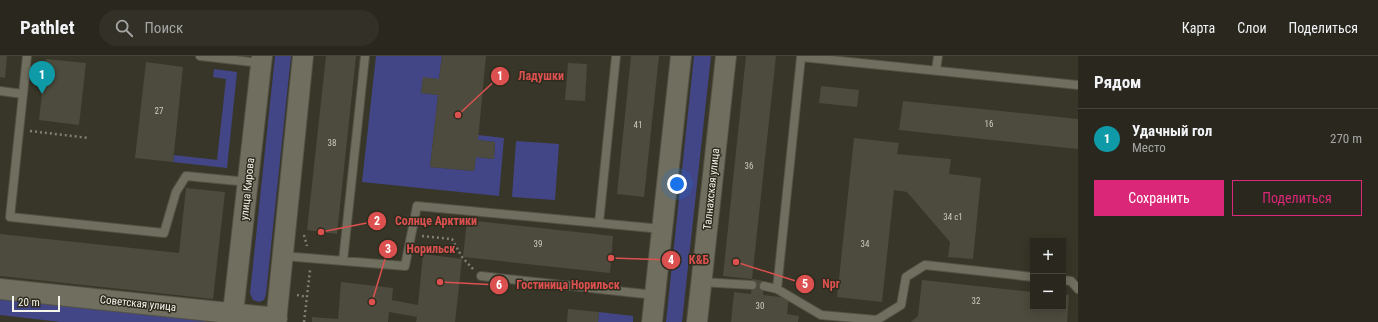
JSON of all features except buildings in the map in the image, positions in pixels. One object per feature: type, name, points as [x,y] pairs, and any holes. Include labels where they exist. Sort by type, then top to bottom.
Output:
[{"type":"street","points":[[276,320],[303,56]]},
{"type":"street","points":[[652,322],[681,56]]},
{"type":"street","name":"Талнахская улица","points":[[697,322],[726,56]]},
{"type":"street","name":"улица Кирова","points":[[232,318],[261,59]]},
{"type":"street","name":"Советская улица","points":[[0,289],[232,318],[276,320]]},
{"type":"lane","points":[[27,56],[10,217],[164,233],[176,192],[186,176],[248,182]]},
{"type":"lane","points":[[200,56],[261,59]]},
{"type":"lane","points":[[343,261],[365,56]]},
{"type":"lane","points":[[599,223],[616,56]]},
{"type":"lane","points":[[936,70],[938,56]]},
{"type":"lane","points":[[777,290],[801,57],[1078,85]]},
{"type":"lane","points":[[0,91],[23,94]]},
{"type":"lane","points":[[283,256],[405,266],[417,206],[662,229]]},
{"type":"lane","points":[[764,286],[777,290],[821,315],[831,319],[878,320],[901,305],[906,277],[925,265],[1030,277]]},
{"type":"lane","points":[[481,276],[655,295]]},
{"type":"lane","points":[[1066,280],[1071,281],[1078,289]]},
{"type":"lane","points":[[701,282],[752,285]]},
{"type":"path","points":[[20,130],[89,138]]},
{"type":"path","points":[[304,227],[303,235],[311,258],[304,322]]},
{"type":"path","points":[[411,235],[452,239],[462,257],[481,276]]},
{"type":"shaded area","points":[[275,56],[291,56],[266,294],[264,300],[259,302],[253,300],[250,293]]},
{"type":"shaded area","points":[[376,56],[442,56],[439,79],[423,78],[421,93],[438,95],[430,167],[474,171],[476,157],[494,159],[495,142],[478,140],[478,135],[504,138],[499,196],[362,182]]},
{"type":"shaded area","points":[[694,56],[711,56],[682,322],[666,322]]},
{"type":"shaded area","points":[[214,69],[237,72],[227,168],[173,162],[174,155],[217,160],[226,79],[213,77]]},
{"type":"shaded area","points":[[516,141],[559,144],[555,200],[512,197]]},
{"type":"shaded area","points":[[0,298],[203,320],[207,322],[61,322],[0,315]]},
{"type":"shaded area","points":[[599,312],[633,316],[633,322],[598,322]]},
{"type":"place","name":"Удачный гол","points":[[42,94]]},
{"type":"place","name":"Ладушки","points":[[458,115]]},
{"type":"place","name":"Солнце Арктики","points":[[321,232]]},
{"type":"place","name":"К&Б","points":[[611,258]]},
{"type":"place","name":"Npr","points":[[736,262]]},
{"type":"place","name":"Гостиница Норильск","points":[[440,282]]},
{"type":"place","name":"Норильск","points":[[372,302]]}]
